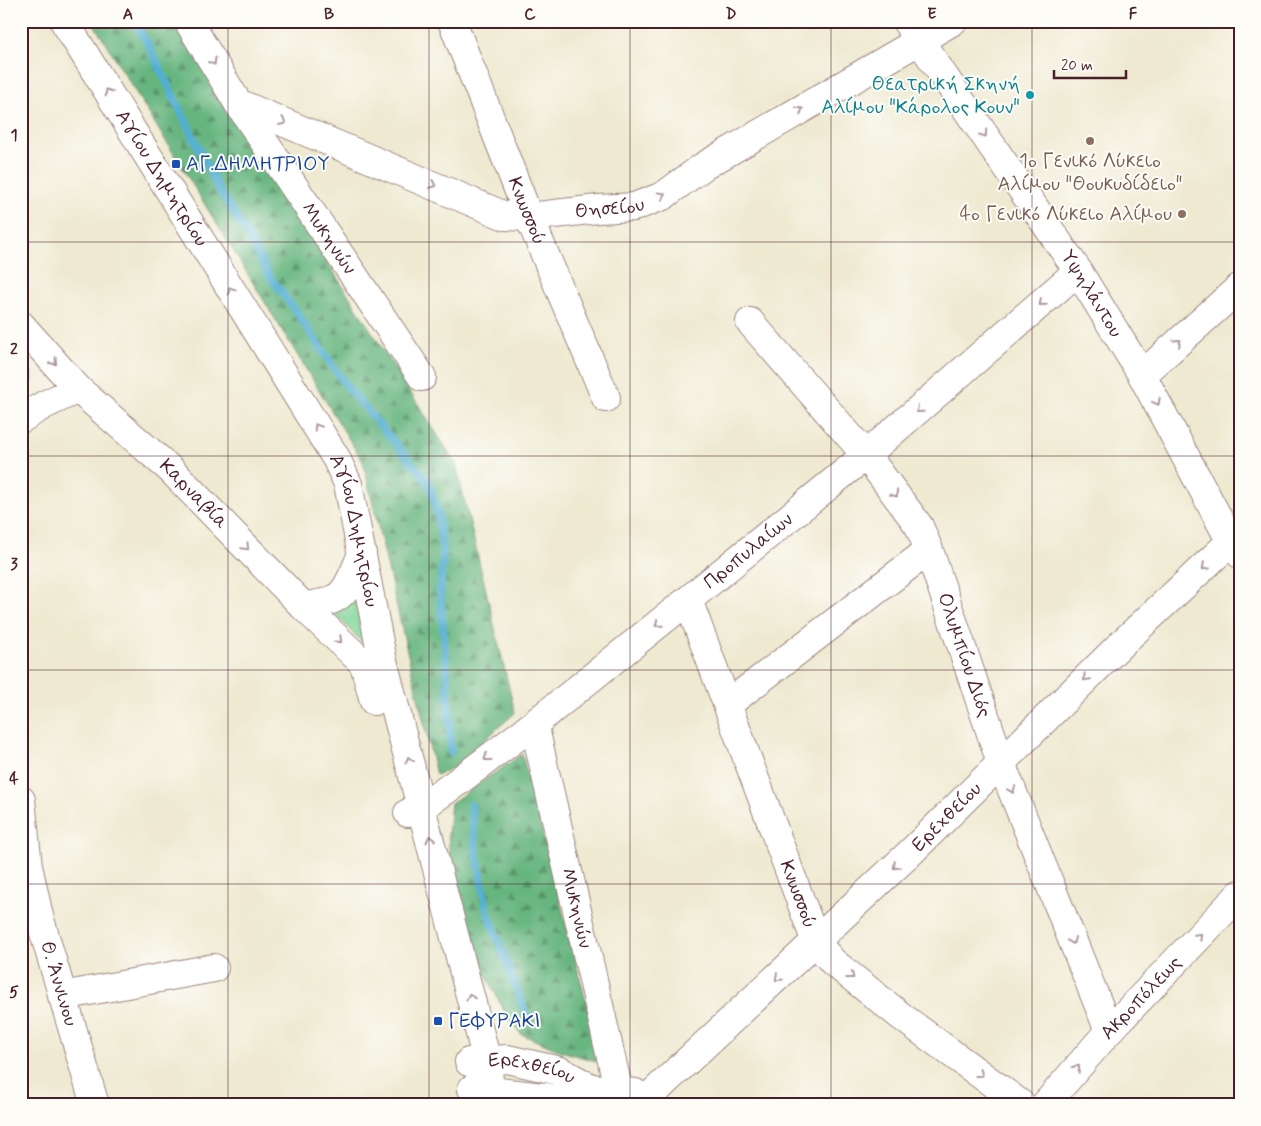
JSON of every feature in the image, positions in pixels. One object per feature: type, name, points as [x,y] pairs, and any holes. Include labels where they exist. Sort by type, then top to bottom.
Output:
[{"type":"street","name":"Αγίου Δημητρίου","points":[[64,21],[336,458],[348,484],[413,811],[478,1061],[480,1097]]},
{"type":"street","name":"Μυκηνών","points":[[188,21],[238,103],[422,377]]},
{"type":"street","name":"Κνωσσού","points":[[452,21],[529,217],[606,398]]},
{"type":"street","name":"Θησείου","points":[[238,103],[505,216],[529,217],[634,207],[662,196],[704,166],[913,31],[953,21]]},
{"type":"street","name":"Υψηλάντου","points":[[913,31],[1078,271],[1142,375],[1237,543]]},
{"type":"street","name":"Προπυλαίων","points":[[413,811],[456,783],[688,600],[866,455],[1078,271]]},
{"type":"street","points":[[1142,375],[1240,287]]},
{"type":"street","name":"Ολυμπίου Διός","points":[[750,322],[866,455],[919,526],[930,550],[1001,763],[1108,1031]]},
{"type":"street","name":"Καρναβία","points":[[21,325],[78,389],[171,470],[303,606]]},
{"type":"street","points":[[21,419],[44,405],[78,389]]},
{"type":"street","name":"Ερεχθείου","points":[[657,1100],[1119,646],[1237,543]]},
{"type":"street","points":[[728,704],[930,550]]},
{"type":"street","points":[[303,606],[322,604],[340,596],[345,590],[362,554]]},
{"type":"street","name":"Κνωσσού","points":[[688,600],[816,942],[833,962],[848,975],[1022,1105]]},
{"type":"street","name":"Αγίου Δημητρίου","points":[[303,606],[364,664],[413,811]]},
{"type":"street","name":"Μυκηνών","points":[[526,729],[620,1098]]},
{"type":"street","name":"Θ. Άννινου","points":[[21,800],[28,866],[39,916],[95,1105]]},
{"type":"street","name":"Ακροπόλεως","points":[[1045,1105],[1108,1031],[1240,894]]},
{"type":"street","points":[[62,996],[214,968]]},
{"type":"street","name":"Ερεχθείου","points":[[478,1061],[507,1059],[560,1071],[591,1088]]},
{"type":"street","points":[[480,1097],[554,1098],[591,1088],[620,1098],[657,1100]]},
{"type":"green space","points":[[92,21],[174,21],[456,464],[515,713],[453,768],[436,775],[363,462]]},
{"type":"green space","points":[[21,357],[31,371],[33,380],[21,392]]},
{"type":"green space","points":[[354,599],[365,638],[361,641],[336,615]]},
{"type":"green space","points":[[522,754],[602,1063],[558,1050],[521,1034],[507,1017],[484,971],[451,865],[448,835],[451,803]]},
{"type":"waterway","points":[[134,21],[149,46],[218,188],[248,236],[270,277],[295,310],[344,383],[429,483],[438,515],[443,554],[440,592],[451,752]]},
{"type":"waterway","points":[[471,805],[476,851],[487,910],[526,1015]]},
{"type":"place","name":"Θεατρική Σκηνή Αλίμου \"Κάρολος Κουν\"","points":[[1030,95]]},
{"type":"place","name":"1ο Γενικό Λύκειο Αλίμου \"Θουκυδίδειο\"","points":[[1090,141]]},
{"type":"place","name":"ΑΓ.ΔΗΜΗΤΡΙΟΥ","points":[[176,164]]},
{"type":"place","name":"4ο Γενικό Λύκειο Αλίμου","points":[[1182,214]]},
{"type":"place","name":"ΓΕΦΥΡΑΚΙ","points":[[438,1021]]}]
